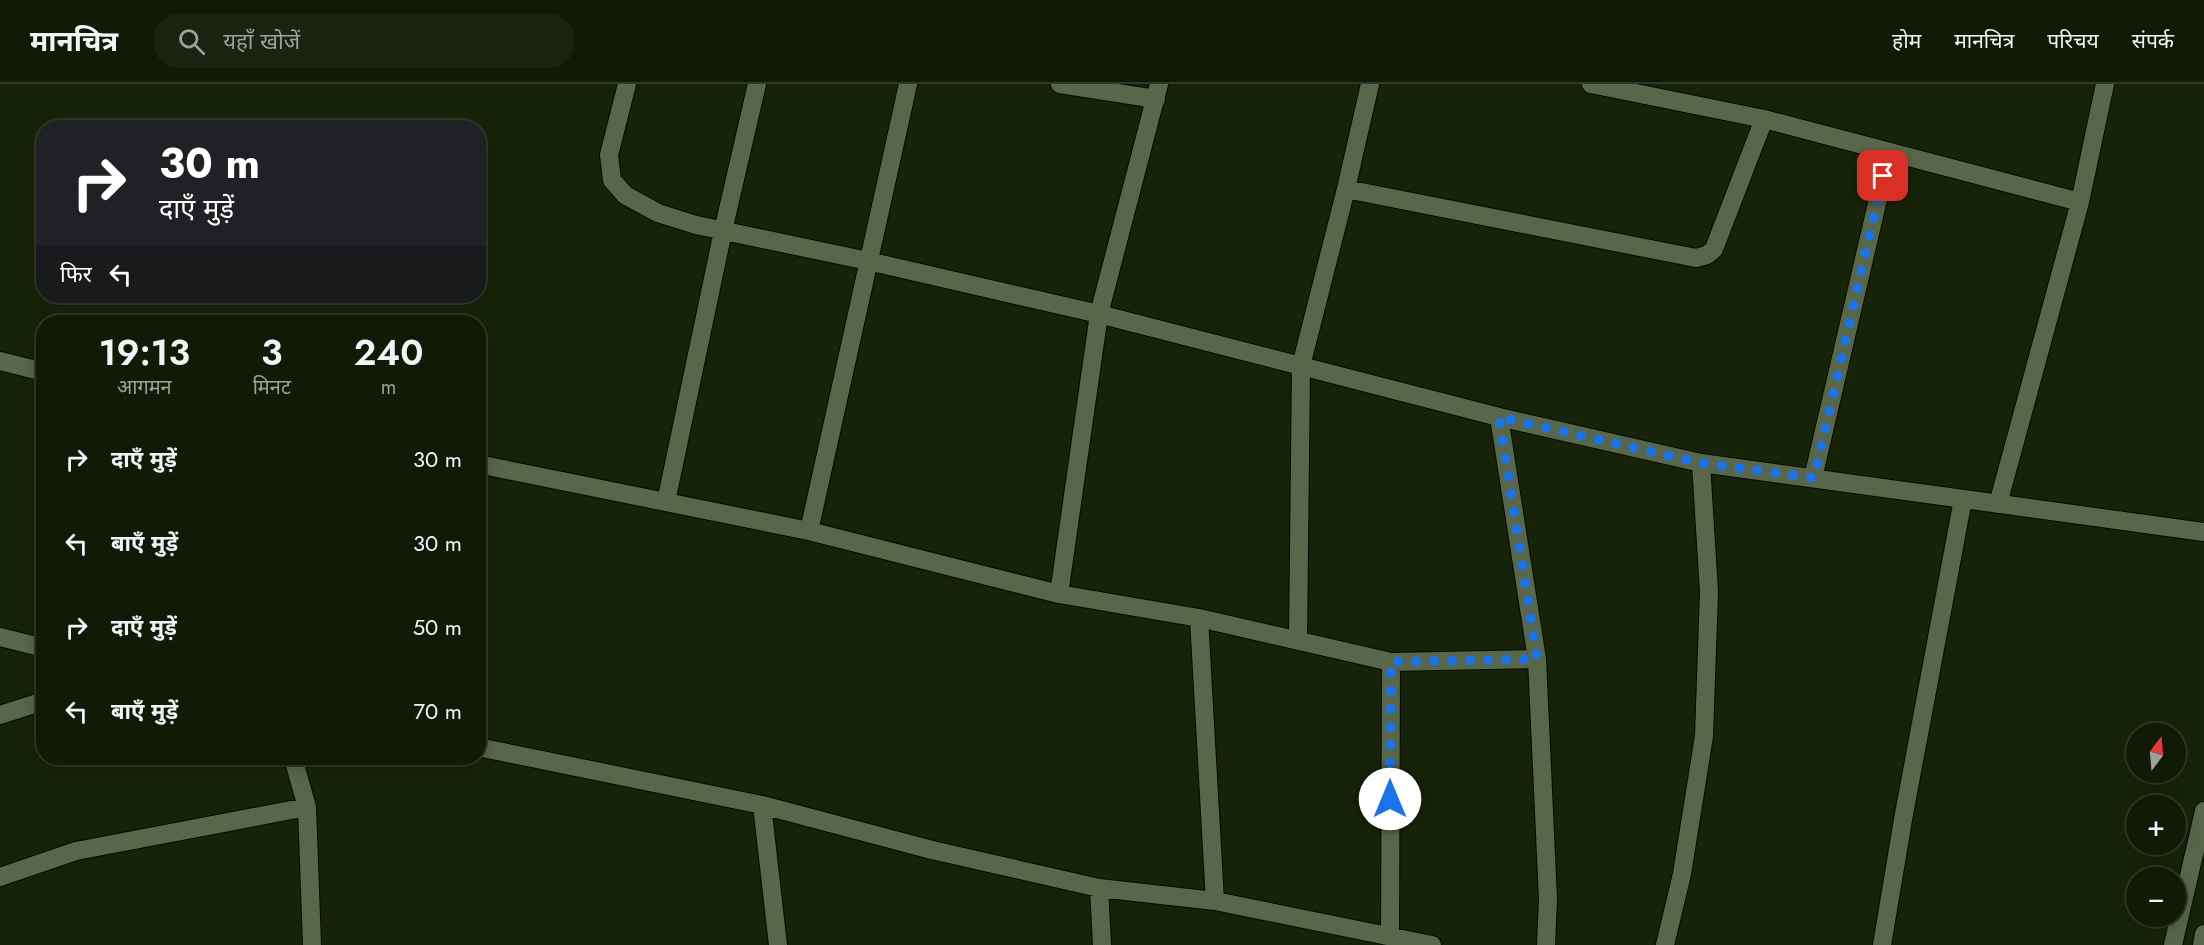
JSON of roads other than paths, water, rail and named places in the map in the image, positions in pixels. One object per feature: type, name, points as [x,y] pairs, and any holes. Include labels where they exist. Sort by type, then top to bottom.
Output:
[{"type":"street","points":[[627,84],[609,154],[612,180],[625,195],[658,213],[696,225],[868,261],[1099,314],[1499,417],[1701,463],[2204,532]]},
{"type":"street","points":[[666,502],[723,231],[757,84]]},
{"type":"street","points":[[809,531],[908,84]]},
{"type":"street","points":[[1059,594],[1099,314],[1157,91],[1060,84]]},
{"type":"street","points":[[1298,641],[1301,366],[1370,84]]},
{"type":"street","points":[[1591,84],[1764,119],[2080,202]]},
{"type":"street","points":[[1998,504],[2080,202],[2105,84]]},
{"type":"street","points":[[1346,189],[1696,258],[1707,255],[1714,249],[1764,119]]},
{"type":"street","points":[[1814,478],[1889,152]]},
{"type":"street","points":[[0,361],[36,370]]},
{"type":"street","points":[[1499,417],[1537,659],[1548,899],[1546,945]]},
{"type":"street","points":[[1665,945],[1682,874],[1704,736],[1709,592],[1701,463]]},
{"type":"street","points":[[486,466],[809,531],[1059,594],[1199,618],[1391,662],[1537,659]]},
{"type":"street","points":[[1882,945],[1904,814],[1963,500]]},
{"type":"street","points":[[1199,618],[1215,901]]},
{"type":"street","points":[[0,638],[36,646]]},
{"type":"street","points":[[1390,936],[1391,662]]},
{"type":"street","points":[[0,715],[36,704]]},
{"type":"street","points":[[486,749],[762,806],[932,850],[1099,888],[1215,901],[1432,945]]},
{"type":"street","points":[[295,765],[307,807],[312,945]]},
{"type":"street","points":[[762,806],[778,945]]},
{"type":"street","points":[[0,877],[76,852],[307,807]]},
{"type":"street","points":[[2173,945],[2204,811]]},
{"type":"street","points":[[1099,888],[1102,945]]},
{"type":"street","points":[[2202,945],[2204,934]]}]
